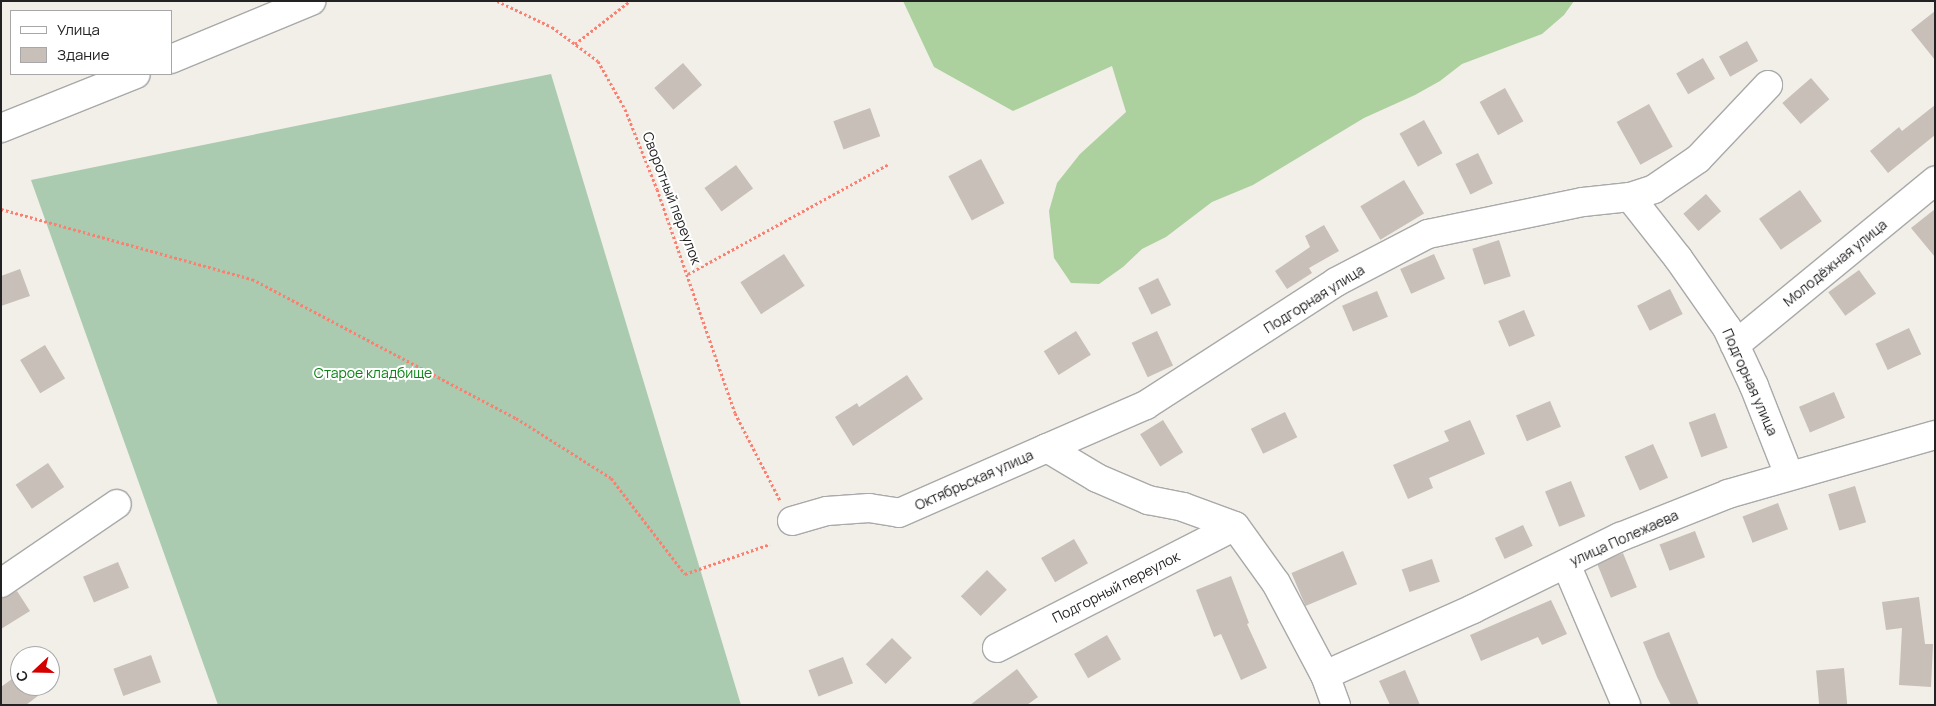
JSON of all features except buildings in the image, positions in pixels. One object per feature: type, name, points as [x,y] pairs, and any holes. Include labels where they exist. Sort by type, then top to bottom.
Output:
[{"type":"street","points":[[172,59],[311,1]]},
{"type":"street","points":[[1,128],[134,75]]},
{"type":"street","name":"Подгорная улица","points":[[1047,448],[1146,405],[1336,282],[1428,234],[1574,203],[1630,197],[1654,189],[1698,159],[1768,85]]},
{"type":"street","name":"Молодёжная улица","points":[[1735,345],[1935,181]]},
{"type":"street","name":"Подгорная улица","points":[[1630,197],[1678,258],[1727,328],[1754,386],[1789,476]]},
{"type":"street","name":"улица Полежаева","points":[[1325,675],[1566,564],[1620,537],[1728,494],[1935,435]]},
{"type":"street","name":"Октябрьская улица","points":[[792,521],[827,511],[869,508],[899,513],[1047,448],[1097,478],[1140,496],[1183,507],[1235,526]]},
{"type":"street","points":[[1,583],[117,504]]},
{"type":"street","points":[[1235,526],[1276,582],[1325,675],[1336,705]]},
{"type":"street","name":"Подгорный переулок","points":[[997,648],[1235,526]]},
{"type":"street","points":[[1566,564],[1626,705]]},
{"type":"path","name":"Своротный переулок","points":[[497,1],[552,27],[598,61],[625,109],[688,274],[889,164]]},
{"type":"path","points":[[575,44],[630,1]]},
{"type":"path","points":[[1,209],[252,280],[516,418],[611,478],[685,574],[770,544]]},
{"type":"path","points":[[688,274],[735,413],[792,521]]},
{"type":"green space","points":[[903,1],[1574,1],[1564,15],[1542,34],[1462,64],[1440,81],[1415,95],[1364,118],[1253,185],[1212,202],[1166,237],[1142,249],[1123,267],[1099,284],[1071,283],[1054,258],[1049,211],[1057,183],[1080,154],[1126,112],[1112,66],[1013,111],[934,67]]},
{"type":"green space","name":"Старое кладбище","points":[[551,74],[741,705],[218,705],[31,180]]}]
